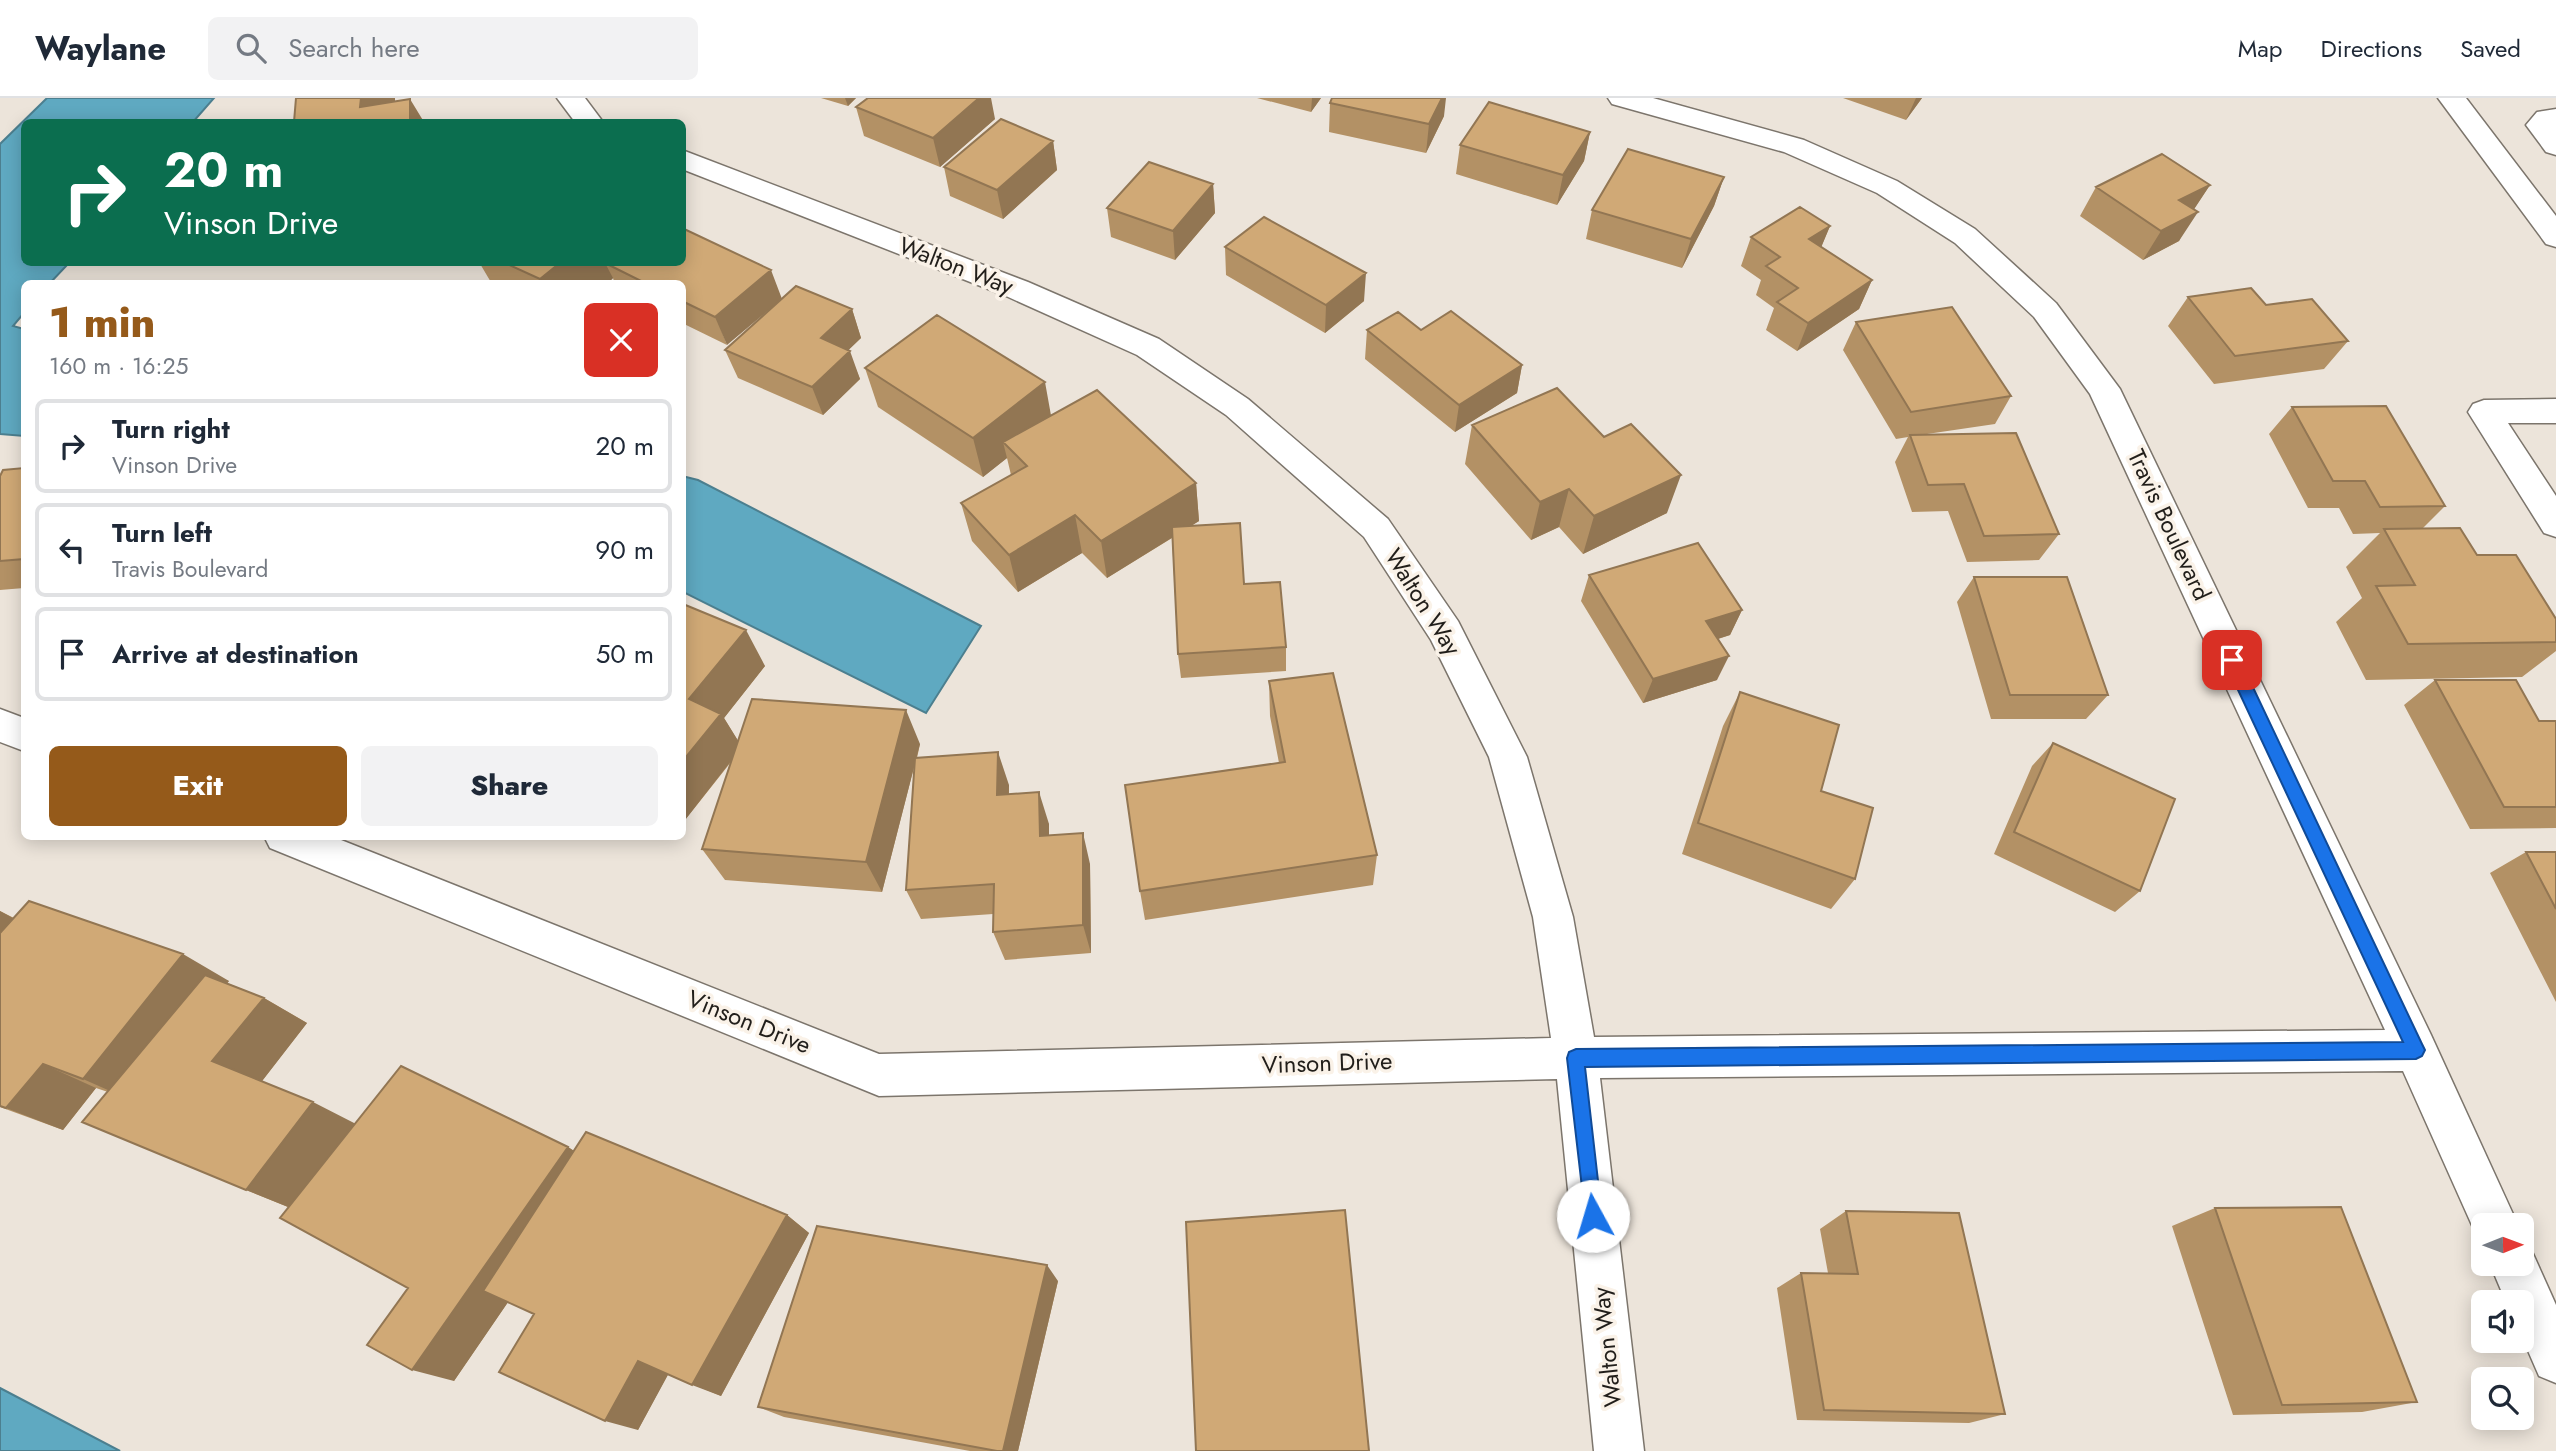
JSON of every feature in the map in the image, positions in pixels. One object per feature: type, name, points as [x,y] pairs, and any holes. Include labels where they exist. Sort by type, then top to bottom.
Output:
[{"type":"street","points":[[571,98],[587,119]]},
{"type":"street","name":"Travis Boulevard","points":[[1622,98],[1794,146],[1887,187],[1965,236],[2045,310],[2105,389],[2416,1050],[2490,1213]]},
{"type":"street","points":[[2452,98],[2556,237]]},
{"type":"street","points":[[2556,117],[2547,118],[2540,125],[2556,146]]},
{"type":"street","name":"Walton Way","points":[[686,161],[1017,289],[1148,347],[1237,407],[1376,528],[1444,631],[1508,757],[1553,916],[1576,1058],[1619,1451]]},
{"type":"street","points":[[2556,411],[2484,412],[2556,524]]},
{"type":"street","points":[[0,725],[21,734]]},
{"type":"street","name":"Vinson Drive","points":[[294,840],[879,1075],[1576,1058],[2416,1050]]},
{"type":"street","points":[[2518,1276],[2556,1359]]},
{"type":"water","points":[[47,98],[214,98],[196,119],[26,119]]},
{"type":"water","points":[[21,123],[21,266],[66,266],[53,280],[21,280],[21,317],[13,326],[21,328],[21,436],[0,434],[0,144]]},
{"type":"water","points":[[686,477],[698,480],[981,626],[926,713],[686,593]]},
{"type":"water","points":[[0,1388],[120,1451],[0,1451]]},
{"type":"building","points":[[296,98],[361,98],[360,107],[410,99],[410,119],[294,119]]},
{"type":"building","points":[[868,98],[979,98],[933,138],[856,107]]},
{"type":"building","points":[[1332,98],[1442,98],[1429,124],[1330,103]]},
{"type":"building","points":[[1489,102],[1590,132],[1563,175],[1460,145]]},
{"type":"building","points":[[1001,119],[1053,141],[997,190],[944,167]]},
{"type":"building","points":[[1628,149],[1724,177],[1691,239],[1592,210]]},
{"type":"building","points":[[2162,154],[2210,185],[2179,200],[2198,212],[2161,231],[2096,187]]},
{"type":"building","points":[[1149,162],[1213,184],[1173,231],[1107,208]]},
{"type":"building","points":[[1800,207],[1830,226],[1809,239],[1872,280],[1808,323],[1777,302],[1798,288],[1766,266],[1780,257],[1751,237]]},
{"type":"building","points":[[1264,217],[1366,273],[1326,305],[1225,247]]},
{"type":"building","points":[[686,230],[771,270],[715,317],[686,303],[686,280],[639,280],[611,266],[686,266]]},
{"type":"building","points":[[512,266],[556,266],[540,279]]},
{"type":"building","points":[[796,286],[852,309],[821,338],[850,351],[812,387],[725,350]]},
{"type":"building","points":[[2251,288],[2266,305],[2312,299],[2348,341],[2235,356],[2188,297]]},
{"type":"building","points":[[1952,307],[2011,396],[1911,412],[1856,322]]},
{"type":"building","points":[[1451,311],[1522,365],[1459,405],[1367,330],[1398,312],[1421,330]]},
{"type":"building","points":[[937,315],[1045,382],[973,438],[865,368]]},
{"type":"building","points":[[1557,388],[1604,437],[1631,424],[1681,475],[1594,516],[1569,489],[1540,502],[1472,425]]},
{"type":"building","points":[[1097,390],[1196,483],[1101,541],[1075,515],[1009,555],[961,503],[1027,466],[1003,442]]},
{"type":"building","points":[[2386,406],[2445,506],[2380,507],[2365,481],[2333,481],[2292,407]]},
{"type":"building","points":[[2016,433],[2059,534],[1984,536],[1964,484],[1928,485],[1910,435]]},
{"type":"building","points":[[21,468],[21,559],[0,561],[0,476],[3,470]]},
{"type":"building","points":[[1240,523],[1244,584],[1280,582],[1286,647],[1178,654],[1172,527]]},
{"type":"building","points":[[2460,528],[2477,555],[2516,555],[2556,619],[2556,642],[2408,644],[2376,586],[2415,585],[2384,529]]},
{"type":"building","points":[[1698,543],[1742,610],[1706,621],[1729,656],[1653,679],[1589,575]]},
{"type":"building","points":[[1974,577],[2067,577],[2108,695],[2010,695]]},
{"type":"building","points":[[686,605],[746,630],[689,699],[721,714],[686,757]]},
{"type":"building","points":[[1333,673],[1377,855],[1140,891],[1125,785],[1285,762],[1269,681]]},
{"type":"building","points":[[2435,680],[2516,680],[2539,721],[2556,721],[2556,807],[2504,807]]},
{"type":"building","points":[[1740,692],[1839,725],[1821,791],[1873,808],[1855,879],[1698,823]]},
{"type":"building","points":[[752,699],[906,710],[866,862],[702,849]]},
{"type":"building","points":[[2053,743],[2175,799],[2140,891],[2014,832]]},
{"type":"building","points":[[998,752],[997,795],[1039,792],[1040,836],[1083,833],[1083,925],[993,932],[994,884],[906,890],[915,758]]},
{"type":"building","points":[[2526,852],[2556,852],[2556,909]]},
{"type":"building","points":[[29,901],[183,954],[83,1079],[43,1064],[6,1108],[0,1106],[0,933]]},
{"type":"building","points":[[205,975],[264,998],[212,1061],[313,1102],[246,1190],[82,1122]]},
{"type":"building","points":[[401,1066],[568,1147],[412,1370],[367,1345],[408,1288],[280,1218]]},
{"type":"building","points":[[586,1132],[787,1215],[692,1385],[638,1361],[605,1421],[499,1372],[534,1314],[483,1291]]},
{"type":"building","points":[[2341,1207],[2417,1402],[2282,1405],[2215,1208]]},
{"type":"building","points":[[1345,1210],[1369,1451],[1196,1451],[1186,1222]]},
{"type":"building","points":[[1846,1211],[1959,1213],[2005,1414],[1824,1410],[1801,1273],[1858,1274]]},
{"type":"building","points":[[817,1226],[1047,1265],[1003,1451],[758,1407]]},
{"type":"route","points":[[1593,1216],[1576,1058],[2416,1050],[2232,660]]}]
